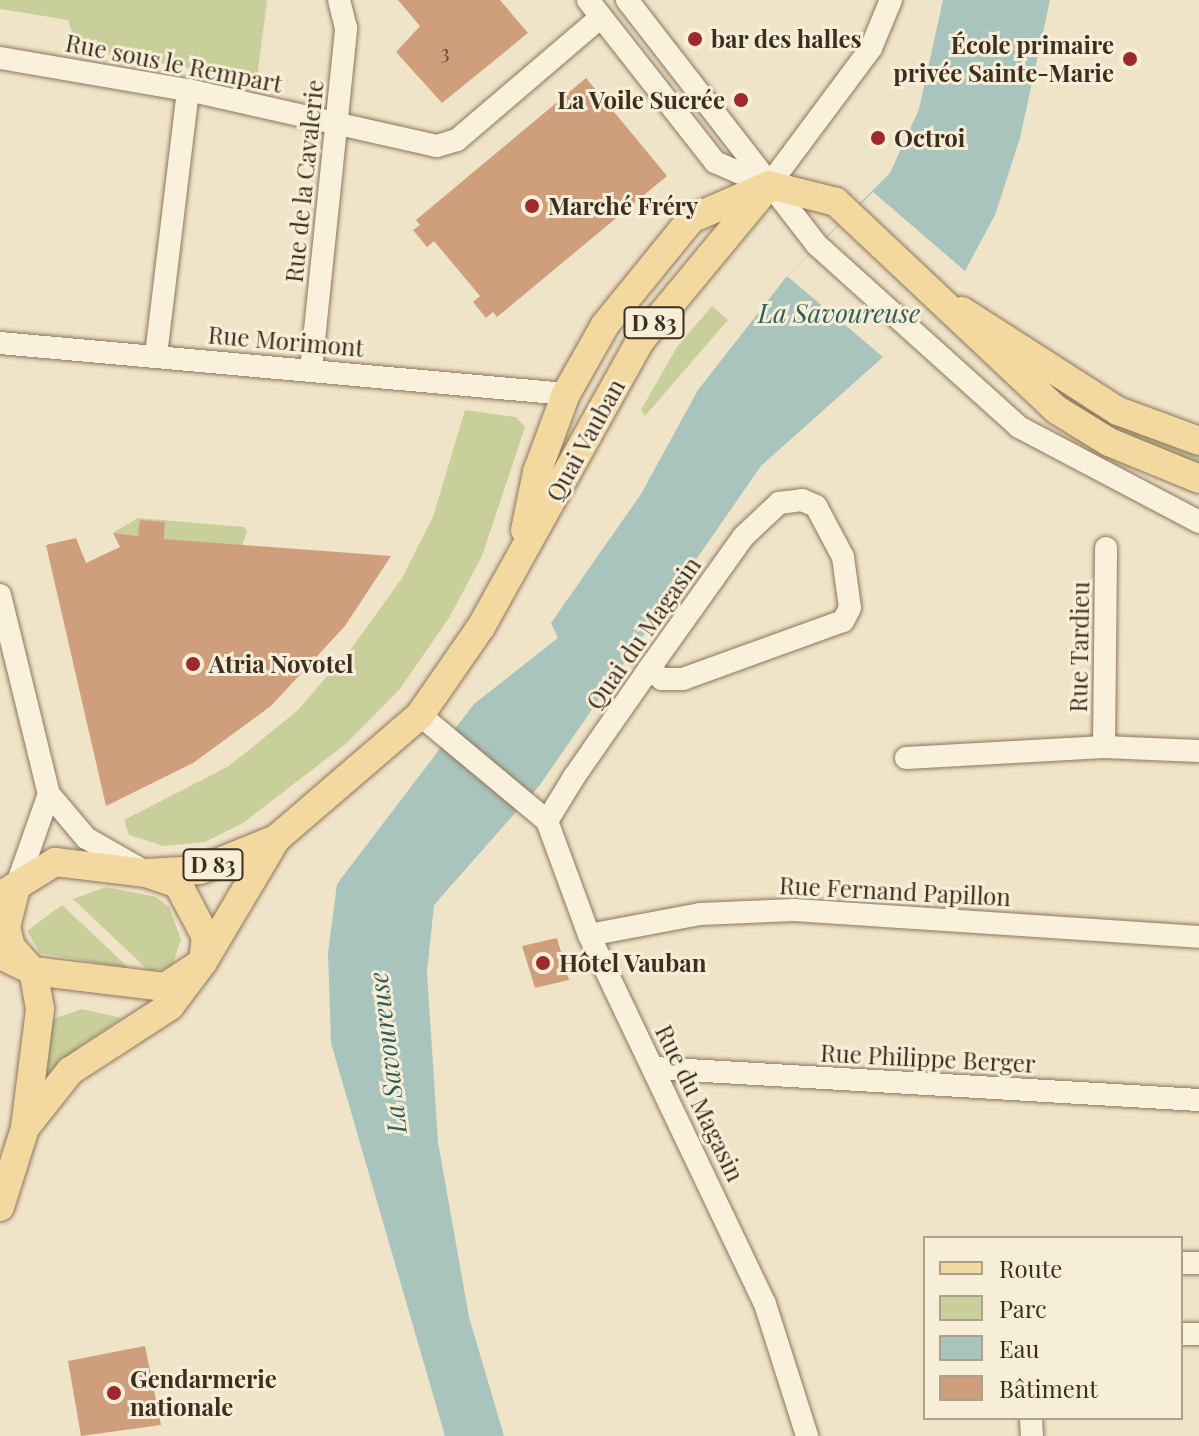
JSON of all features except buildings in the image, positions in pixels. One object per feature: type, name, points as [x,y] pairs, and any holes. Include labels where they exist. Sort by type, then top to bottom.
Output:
[{"type":"main road","points":[[769,185],[842,208],[1057,410],[1109,442],[1199,479]]},
{"type":"main road","name":"Quai Vauban","points":[[522,547],[537,472],[566,394],[605,325],[691,219],[769,185]]},
{"type":"main road","name":"Quai Vauban","points":[[146,873],[200,870],[276,839],[420,715],[481,627],[522,547],[640,341],[769,185]]},
{"type":"main road","points":[[940,300],[978,318],[1118,411],[1199,441]]},
{"type":"main road","name":"Quai Vauban","points":[[25,1128],[70,1071],[158,1015],[203,962],[276,839]]},
{"type":"main road","points":[[0,955],[33,971],[165,987],[203,962],[206,937],[189,896],[178,884],[146,873],[55,862],[8,892],[6,927],[11,947],[33,971],[40,1009],[25,1128],[0,1207]]},
{"type":"street","name":"Rue de la Cavalerie","points":[[311,369],[346,28],[339,0]]},
{"type":"street","points":[[627,0],[817,245],[909,329],[1019,427],[1199,522]]},
{"type":"street","name":"Quai Vauban","points":[[769,185],[871,48],[891,0]]},
{"type":"street","name":"Rue sous le Rempart","points":[[0,58],[188,90],[437,146],[457,140],[561,52],[594,9]]},
{"type":"street","points":[[594,9],[715,162],[769,185]]},
{"type":"street","points":[[156,355],[188,90]]},
{"type":"street","name":"Rue Morimont","points":[[0,343],[566,394]]},
{"type":"street","name":"Quai du Magasin","points":[[547,821],[649,669],[743,537],[779,503],[802,500],[826,518],[843,557],[850,608],[843,621],[683,679],[662,679],[649,669]]},
{"type":"street","name":"Rue Tardieu","points":[[1104,747],[1106,548]]},
{"type":"street","points":[[0,595],[49,794],[86,838],[146,873]]},
{"type":"street","points":[[420,715],[547,821]]},
{"type":"street","points":[[906,758],[1104,747],[1199,751]]},
{"type":"street","points":[[8,892],[49,794]]},
{"type":"street","name":"Rue du Magasin","points":[[547,821],[589,935],[765,1304],[807,1436]]},
{"type":"street","name":"Rue Fernand Papillon","points":[[589,935],[700,914],[794,910],[1199,937]]},
{"type":"street","name":"Rue Philippe Berger","points":[[654,1068],[1199,1100]]},
{"type":"green space","points":[[0,0],[267,0],[257,79],[78,50],[68,20],[0,9]]},
{"type":"green space","points":[[712,306],[728,320],[645,416],[641,410],[677,347]]},
{"type":"green space","points":[[1033,371],[1130,430],[1199,454],[1199,466],[1105,429],[1054,396]]},
{"type":"green space","points":[[465,410],[516,417],[525,427],[482,556],[449,618],[399,690],[347,743],[243,823],[205,842],[164,846],[129,835],[124,820],[229,766],[297,711],[351,649],[402,578],[433,517]]},
{"type":"green space","points":[[138,518],[244,527],[247,532],[242,546],[164,539],[165,522],[138,536],[113,533]]},
{"type":"green space","points":[[106,887],[156,897],[169,907],[181,939],[172,967],[149,971],[73,899]]},
{"type":"green space","points":[[62,905],[129,968],[40,953],[27,931]]},
{"type":"green space","points":[[82,1009],[122,1018],[80,1046],[43,1086],[50,1020]]},
{"type":"water","name":"La Savoureuse","points":[[943,0],[1050,0],[1020,138],[995,215],[965,271],[883,357],[761,466],[539,786],[434,905],[427,972],[438,1142],[469,1317],[504,1436],[445,1436],[331,1043],[328,953],[337,884],[474,704],[558,638],[551,623],[641,494],[698,390],[787,276],[890,173],[919,109]]},
{"type":"pier","points":[[873,192],[965,271],[883,357],[787,276]]},
{"type":"place","name":"bar des halles","points":[[695,39]]},
{"type":"place","name":"École primaire privée Sainte-Marie","points":[[1130,59]]},
{"type":"place","name":"La Voile Sucrée","points":[[741,100]]},
{"type":"place","name":"Octroi","points":[[878,138]]},
{"type":"place","name":"Marché Fréry","points":[[532,206]]},
{"type":"place","name":"Atria Novotel","points":[[193,664]]},
{"type":"place","name":"Hôtel Vauban","points":[[543,963]]},
{"type":"place","name":"Gendarmerie nationale","points":[[114,1393]]}]
